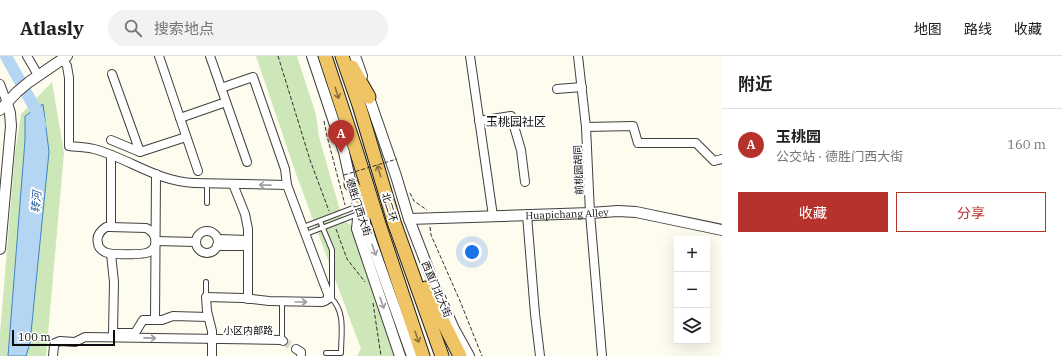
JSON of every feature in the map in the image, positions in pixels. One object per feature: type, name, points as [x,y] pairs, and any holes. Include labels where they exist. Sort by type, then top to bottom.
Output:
[{"type":"highway","name":"北二环","points":[[325,56],[423,356]]},
{"type":"highway","name":"北二环","points":[[342,56],[359,105],[394,222],[442,356]]},
{"type":"highway","points":[[345,56],[369,97]]},
{"type":"highway","points":[[348,180],[378,221]]},
{"type":"highway","points":[[394,222],[409,241],[425,287],[460,356]]},
{"type":"street","points":[[27,56],[38,75]]},
{"type":"street","points":[[159,56],[198,171]]},
{"type":"street","points":[[210,56],[247,162]]},
{"type":"street","name":"德胜门西大街","points":[[312,56],[344,152],[348,180],[360,209],[412,356]]},
{"type":"street","points":[[355,56],[409,219]]},
{"type":"street","points":[[470,56],[494,216]]},
{"type":"street","name":"前桃园胡同","points":[[578,56],[586,127],[590,214],[602,356]]},
{"type":"street","points":[[3,106],[38,75],[65,58],[69,78],[69,146],[90,148],[180,182],[207,184],[287,185]]},
{"type":"street","points":[[112,74],[140,152]]},
{"type":"street","points":[[212,356],[213,340],[206,307],[206,297],[248,298],[282,302],[321,302],[332,298],[287,185],[285,169],[253,77],[221,88]]},
{"type":"street","points":[[0,84],[3,106],[10,113],[11,126],[0,249]]},
{"type":"street","points":[[557,89],[582,87]]},
{"type":"street","points":[[180,118],[226,102]]},
{"type":"street","points":[[479,121],[511,116],[522,150],[525,182]]},
{"type":"street","points":[[586,127],[633,126],[638,144],[696,143],[714,160],[722,159]]},
{"type":"street","points":[[111,140],[140,152],[186,137]]},
{"type":"street","points":[[111,155],[111,227]]},
{"type":"street","points":[[155,320],[156,174]]},
{"type":"street","points":[[233,184],[247,221],[248,298]]},
{"type":"street","points":[[360,209],[357,220],[357,229],[400,356]]},
{"type":"street","name":"Huapichang Alley","points":[[409,219],[590,214],[618,210],[636,212],[722,230]]},
{"type":"street","points":[[527,215],[534,314],[540,356]]},
{"type":"street","name":"西直门北大街","points":[[409,219],[437,292],[454,329],[469,356]]},
{"type":"street","points":[[107,227],[111,227],[146,228],[154,234],[156,241],[155,245],[152,250],[145,254],[107,253],[99,247],[97,240],[98,234],[102,230],[107,227]]},
{"type":"street","points":[[206,230],[213,232],[218,243],[214,251],[205,253],[198,250],[195,242],[198,234],[206,230]]},
{"type":"street","points":[[156,241],[195,242]]},
{"type":"street","points":[[218,243],[248,243]]},
{"type":"street","points":[[112,254],[114,282],[113,333],[135,333],[143,320],[162,320],[174,316],[208,317]]},
{"type":"street","name":"小区内部路","points":[[53,356],[55,343],[60,341],[75,342],[85,337],[283,341]]},
{"type":"lane","points":[[207,184],[207,203]]},
{"type":"lane","points":[[305,231],[320,221],[347,210],[360,209]]},
{"type":"lane","points":[[305,231],[323,228],[334,224],[360,209]]},
{"type":"lane","points":[[320,221],[332,250],[332,298],[340,311],[341,319],[341,353],[326,353]]},
{"type":"lane","points":[[206,282],[206,297]]},
{"type":"lane","points":[[282,302],[283,341]]},
{"type":"path","points":[[278,56],[310,160],[331,217]]},
{"type":"path","points":[[323,116],[347,210]]},
{"type":"path","points":[[348,180],[397,158]]},
{"type":"path","points":[[409,189],[414,201],[426,209],[431,235],[482,356]]},
{"type":"path","points":[[334,224],[347,259],[366,282]]},
{"type":"path","points":[[373,303],[381,356]]},
{"type":"green space","points":[[256,56],[297,56],[316,115],[319,137],[343,221],[354,226],[397,356],[357,356],[361,349],[295,171]]},
{"type":"green space","points":[[52,82],[64,153],[46,356],[0,356],[0,334],[15,153],[21,114]]},
{"type":"water","points":[[43,104],[49,152],[30,343],[26,356],[8,356],[25,140],[25,116]]},
{"type":"waterway","name":"转河","points":[[6,56],[37,112],[40,125]]},
{"type":"tunnel","points":[[283,341],[296,349]]},
{"type":"place","name":"玉桃园","points":[[341,153]]},
{"type":"district","name":"玉桃园社区","points":[[516,122]]}]
